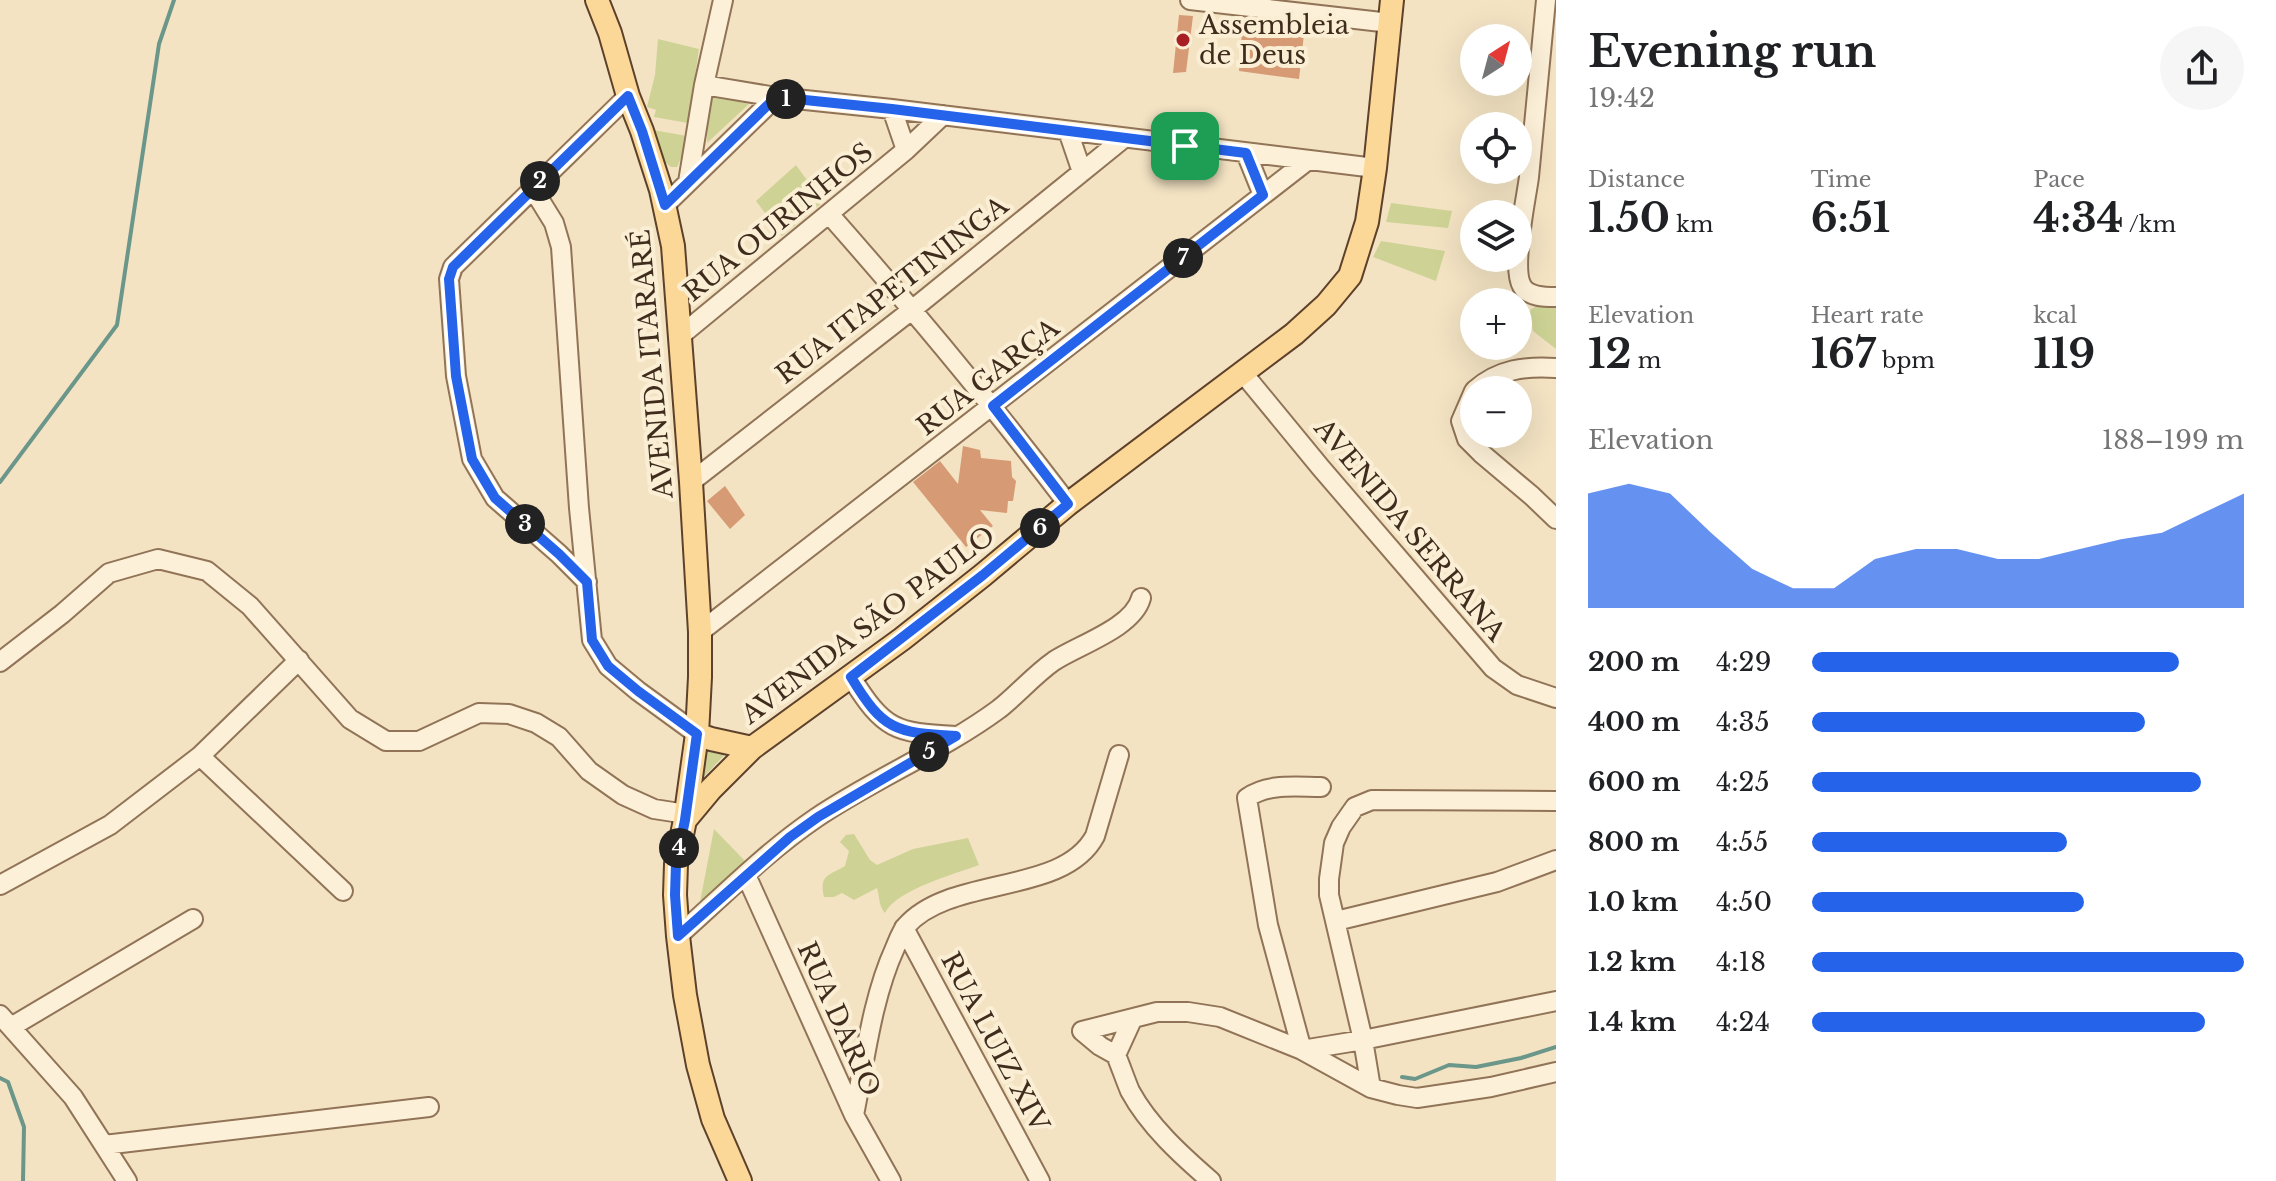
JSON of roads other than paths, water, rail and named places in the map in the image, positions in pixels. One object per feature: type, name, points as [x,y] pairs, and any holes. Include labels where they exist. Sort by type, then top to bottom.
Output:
[{"type":"main road","name":"AVENIDA ITARARÉ","points":[[597,0],[665,205],[673,246],[700,632],[697,734],[685,817]]},
{"type":"main road","name":"AVENIDA SÃO PAULO","points":[[740,1181],[713,1119],[698,1065],[685,995],[675,895],[676,864],[685,817],[752,748],[851,677],[983,575],[1068,504],[1294,334],[1326,305],[1350,276],[1367,222],[1392,0]]},
{"type":"main road","points":[[697,734],[752,748]]},
{"type":"street","points":[[688,182],[704,85],[723,0]]},
{"type":"street","points":[[1190,0],[1390,23]]},
{"type":"street","points":[[1546,0],[1518,257],[1521,285],[1527,291],[1549,297]]},
{"type":"street","points":[[704,85],[776,97],[1375,168]]},
{"type":"street","points":[[587,582],[495,498],[472,459],[456,376],[449,279],[453,267],[628,96]]},
{"type":"street","points":[[665,205],[776,97]]},
{"type":"street","points":[[892,109],[906,150]]},
{"type":"street","name":"RUA OURINHOS","points":[[680,336],[906,150],[943,115]]},
{"type":"street","points":[[1068,131],[1082,172]]},
{"type":"street","name":"RUA ITAPETININGA","points":[[691,482],[913,309],[1124,138]]},
{"type":"street","points":[[1246,153],[1263,195]]},
{"type":"street","name":"RUA GARÇA","points":[[700,632],[1307,161]]},
{"type":"street","points":[[533,189],[554,223],[561,247],[579,508],[592,640],[608,666],[697,734]]},
{"type":"street","points":[[829,214],[993,406],[1068,504]]},
{"type":"street","points":[[1495,376],[1538,367],[1556,368]]},
{"type":"street","name":"AVENIDA SERRANA","points":[[1242,372],[1493,668],[1517,685],[1556,698]]},
{"type":"street","points":[[1476,448],[1556,519]]},
{"type":"street","points":[[0,662],[109,573],[158,559],[207,571],[250,606],[350,719],[386,741],[419,741],[479,713],[509,714],[536,723],[559,737],[589,771],[623,795],[654,809],[685,817]]},
{"type":"street","points":[[678,936],[790,837],[1000,708],[1055,660],[1118,625],[1133,613],[1141,598]]},
{"type":"street","points":[[0,885],[110,825],[200,756],[299,660]]},
{"type":"street","points":[[851,677],[878,715],[892,725],[913,734],[956,736]]},
{"type":"street","points":[[854,1115],[882,981],[904,928],[933,906],[1055,870],[1075,860],[1095,836],[1119,755]]},
{"type":"street","points":[[200,756],[343,891]]},
{"type":"street","points":[[1302,1050],[1268,925],[1247,798],[1258,790],[1268,788],[1321,787]]},
{"type":"street","points":[[1371,1088],[1329,895],[1334,843],[1341,827],[1355,807],[1372,800],[1556,801]]},
{"type":"street","points":[[1336,921],[1497,882],[1556,860]]},
{"type":"street","name":"RUA DARIO","points":[[746,875],[854,1115],[891,1181]]},
{"type":"street","points":[[127,1181],[73,1097],[5,1021],[193,919]]},
{"type":"street","name":"RUA LUIZ XIV","points":[[904,928],[1040,1181]]},
{"type":"street","points":[[1302,1050],[1556,1001]]},
{"type":"street","points":[[1354,1007],[1370,1023],[1399,1032]]},
{"type":"street","points":[[1211,1181],[1181,1155],[1149,1119],[1131,1091],[1116,1055],[1082,1031],[1157,1012],[1188,1012],[1220,1017],[1302,1050],[1371,1088],[1417,1098],[1491,1087],[1556,1072]]},
{"type":"street","points":[[1116,1055],[1132,1020]]},
{"type":"street","points":[[104,1145],[429,1107]]},
{"type":"waterway","points":[[0,482],[117,325],[159,44],[174,0]]},
{"type":"waterway","points":[[1402,1077],[1415,1079],[1449,1065],[1476,1067],[1556,1047]]},
{"type":"waterway","points":[[0,1078],[8,1082],[24,1127],[23,1181]]},
{"type":"place","name":"Assembleia de Deus","points":[[1183,40]]}]
